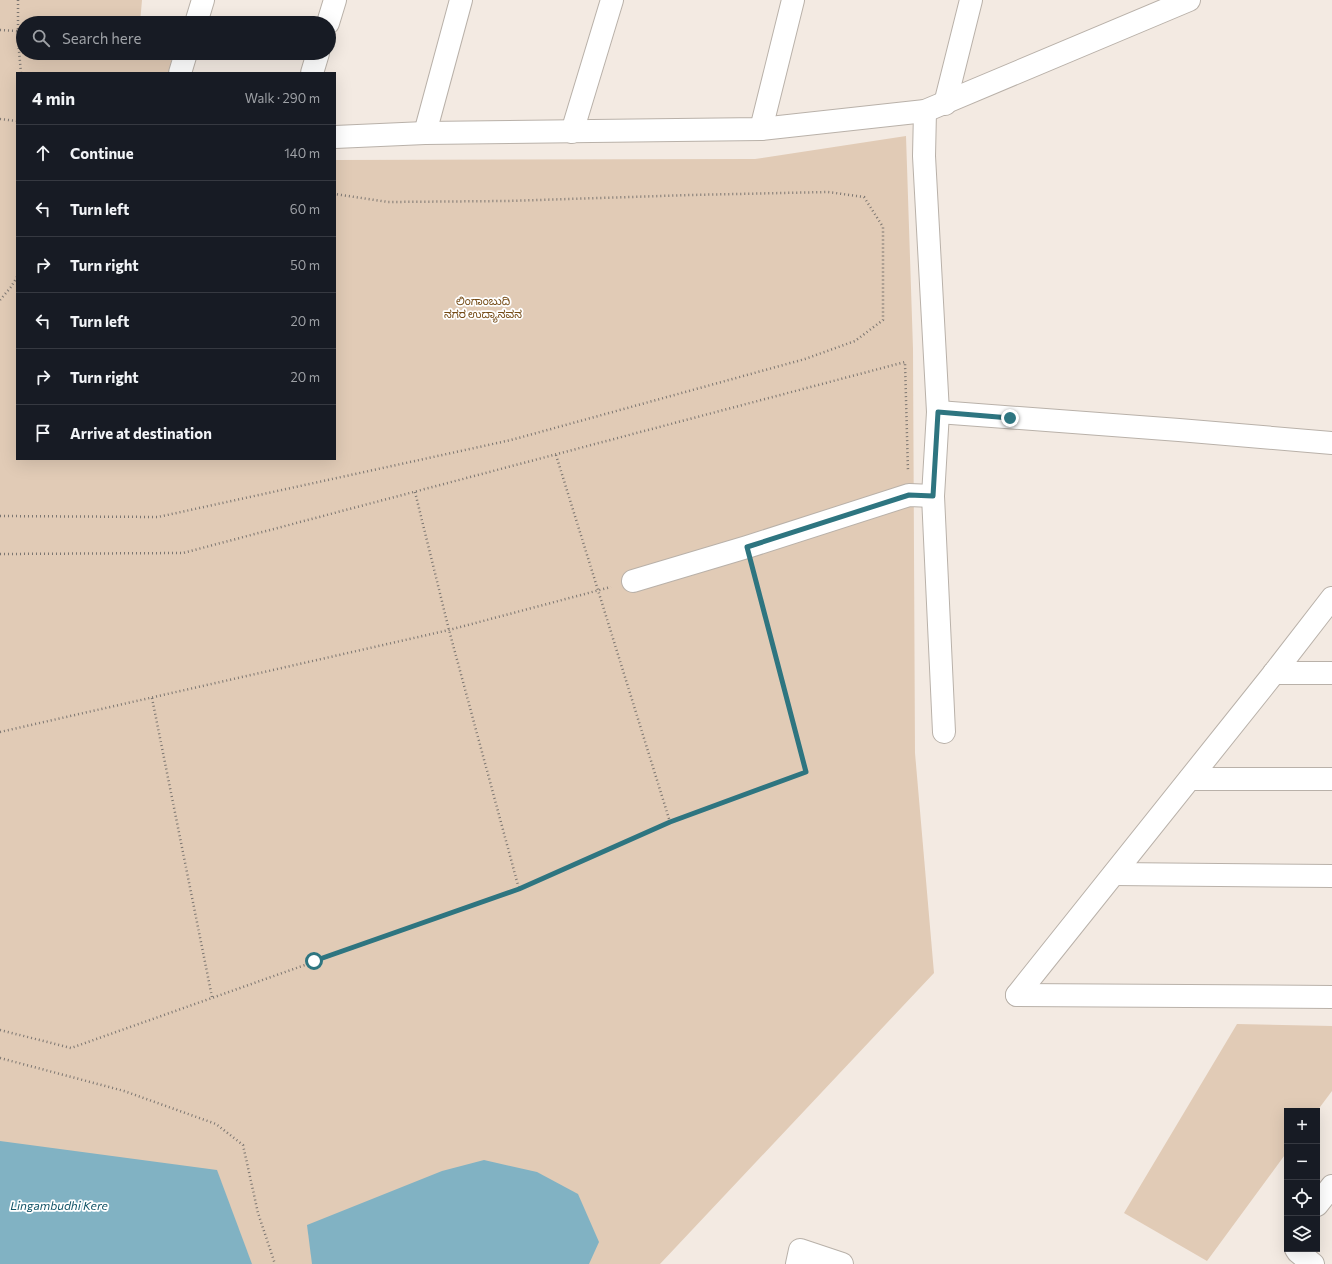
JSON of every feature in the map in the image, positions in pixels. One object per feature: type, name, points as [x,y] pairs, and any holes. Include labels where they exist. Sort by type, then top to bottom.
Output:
[{"type":"street","points":[[198,16],[203,0]]},
{"type":"street","points":[[330,16],[335,0]]},
{"type":"street","points":[[425,133],[461,0]]},
{"type":"street","points":[[572,132],[612,0]]},
{"type":"street","points":[[761,129],[793,0]]},
{"type":"street","points":[[944,732],[933,496],[938,412],[924,156],[935,108],[971,0]]},
{"type":"street","points":[[336,137],[425,133],[761,129],[935,108],[1154,8],[1189,0]]},
{"type":"street","points":[[180,72],[184,60]]},
{"type":"street","points":[[312,72],[316,60]]},
{"type":"street","points":[[938,412],[1332,443]]},
{"type":"street","points":[[633,581],[747,547],[909,495],[933,496]]},
{"type":"street","points":[[1332,598],[1190,779],[1017,994],[1332,997]]},
{"type":"street","points":[[1274,673],[1332,673]]},
{"type":"street","points":[[1190,779],[1332,779]]},
{"type":"street","points":[[1114,874],[1332,876]]},
{"type":"street","points":[[1320,1201],[1332,1186]]},
{"type":"street","points":[[797,1264],[800,1250],[842,1264]]},
{"type":"street","points":[[1298,1252],[1313,1264]]},
{"type":"path","points":[[18,0],[18,16]]},
{"type":"path","points":[[0,30],[16,31]]},
{"type":"path","points":[[20,60],[21,72]]},
{"type":"path","points":[[0,119],[16,121]]},
{"type":"path","points":[[0,516],[158,517],[511,440],[805,359],[854,341],[883,320],[883,227],[864,197],[828,192],[507,201],[388,202],[336,194]]},
{"type":"path","points":[[0,300],[16,279]]},
{"type":"path","points":[[0,554],[183,553],[905,362],[909,495]]},
{"type":"path","points":[[556,455],[670,822]]},
{"type":"path","points":[[415,492],[449,630],[519,889]]},
{"type":"path","points":[[0,1030],[70,1048],[519,889],[670,822],[806,772],[747,547]]},
{"type":"path","points":[[0,732],[449,630],[633,581]]},
{"type":"path","points":[[152,698],[212,997]]},
{"type":"path","points":[[0,1058],[124,1091],[216,1124],[243,1145],[258,1213],[275,1264]]},
{"type":"green space","name":"ಲಿಂಗಾಂಬುದಿ ನಗರ ಉದ್ಯಾನವನ","points":[[0,0],[142,0],[141,16],[16,16],[16,60],[171,60],[169,72],[16,72],[16,460],[336,460],[336,160],[755,159],[906,136],[913,349],[915,753],[934,973],[660,1264],[0,1264]]},
{"type":"green space","points":[[1237,1024],[1332,1026],[1332,1091],[1319,1108],[1284,1108],[1284,1156],[1207,1261],[1124,1213]]},
{"type":"water","name":"Lingambudhi Kere","points":[[0,1141],[217,1170],[252,1264],[0,1264]]},
{"type":"water","points":[[484,1160],[537,1172],[578,1194],[599,1242],[589,1264],[312,1264],[307,1225],[442,1171]]},
{"type":"route","points":[[314,961],[519,889],[670,822],[806,772],[747,547],[909,495],[933,496],[938,412],[1010,418]]}]
